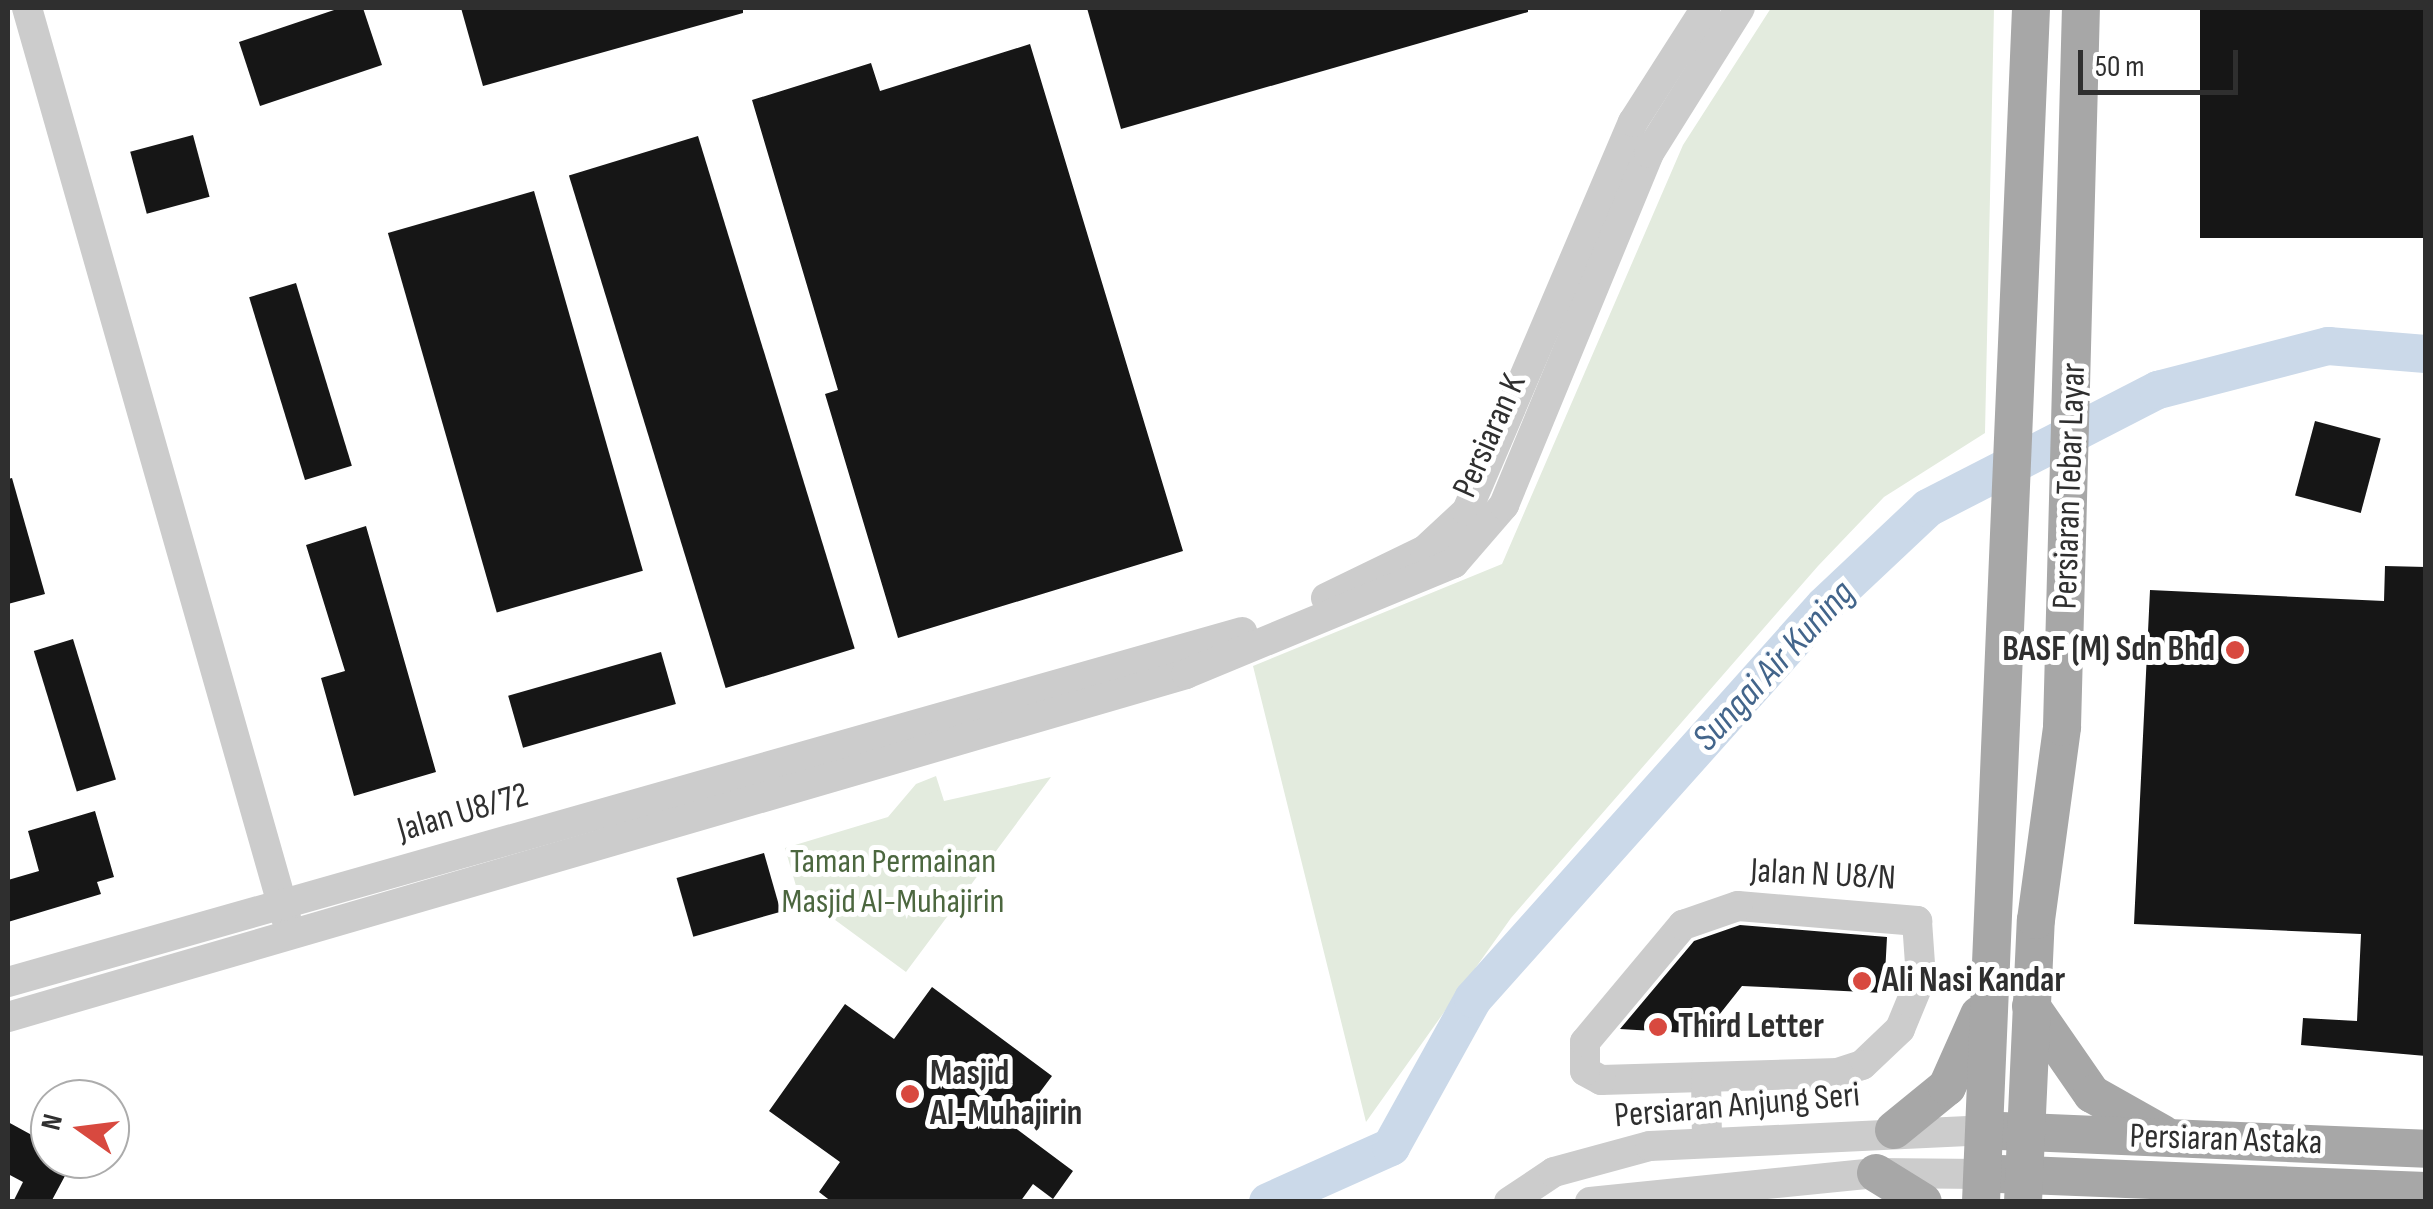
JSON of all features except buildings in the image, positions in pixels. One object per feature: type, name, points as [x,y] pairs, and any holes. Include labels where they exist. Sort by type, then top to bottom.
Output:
[{"type":"main road","name":"Persiaran Tebar Layar","points":[[1982,1188],[2031,8]]},
{"type":"main road","name":"Persiaran Tebar Layar","points":[[2024,1188],[2031,1006],[2062,727],[2075,372],[2081,8]]},
{"type":"main road","points":[[1894,1130],[1957,1072],[1989,988]]},
{"type":"main road","points":[[2031,1006],[2092,1094],[2169,1138]]},
{"type":"main road","name":"Persiaran Astaka","points":[[1984,1130],[2426,1149]]},
{"type":"main road","points":[[1876,1173],[1923,1202]]},
{"type":"main road","points":[[2087,1202],[2147,1175]]},
{"type":"main road","name":"Persiaran Astaka","points":[[1982,1188],[2024,1188],[2147,1175],[2426,1190]]},
{"type":"street","points":[[27,8],[290,933]]},
{"type":"street","name":"Persiaran K","points":[[938,714],[1289,615],[1450,532],[1484,482],[1632,122],[1706,8]]},
{"type":"street","name":"Persiaran K","points":[[887,762],[1266,644],[1428,575],[1476,544],[1519,474],[1648,154],[1740,8]]},
{"type":"street","name":"Jalan U8/72","points":[[8,982],[938,714]]},
{"type":"street","name":"Jalan U8/72","points":[[8,1017],[887,762]]},
{"type":"street","name":"Jalan N U8/N","points":[[1738,906],[1917,921],[1924,952],[1912,1005],[1871,1059],[1838,1073],[1706,1077],[1601,1080],[1581,1061],[1584,1042],[1693,917],[1738,906]]},
{"type":"street","points":[[1706,1077],[1707,1142]]},
{"type":"street","name":"Persiaran Anjung Seri","points":[[1508,1202],[1595,1158],[1707,1142],[1894,1130],[1984,1130]]},
{"type":"street","points":[[1590,1202],[1876,1173],[1982,1188]]},
{"type":"green space","points":[[1771,8],[1994,8],[1985,433],[1884,497],[1818,566],[1511,918],[1366,1122],[1253,666],[1502,564],[1683,145]]},
{"type":"green space","name":"Taman Permainan Masjid Al-Muhajirin","points":[[936,776],[944,801],[1051,777],[906,972],[827,914],[805,917],[785,848],[888,817],[916,784]]},
{"type":"waterway","name":"Sungai Air Kuning","points":[[1268,1202],[1391,1147],[1473,999],[1825,605],[1928,508],[2158,390],[2328,346],[2426,354]]},
{"type":"place","name":"BASF (M) Sdn Bhd","points":[[2235,650]]},
{"type":"place","name":"Ali Nasi Kandar","points":[[1862,981]]},
{"type":"place","name":"Third Letter","points":[[1658,1027]]},
{"type":"place","name":"Masjid Al-Muhajirin","points":[[910,1094]]}]
